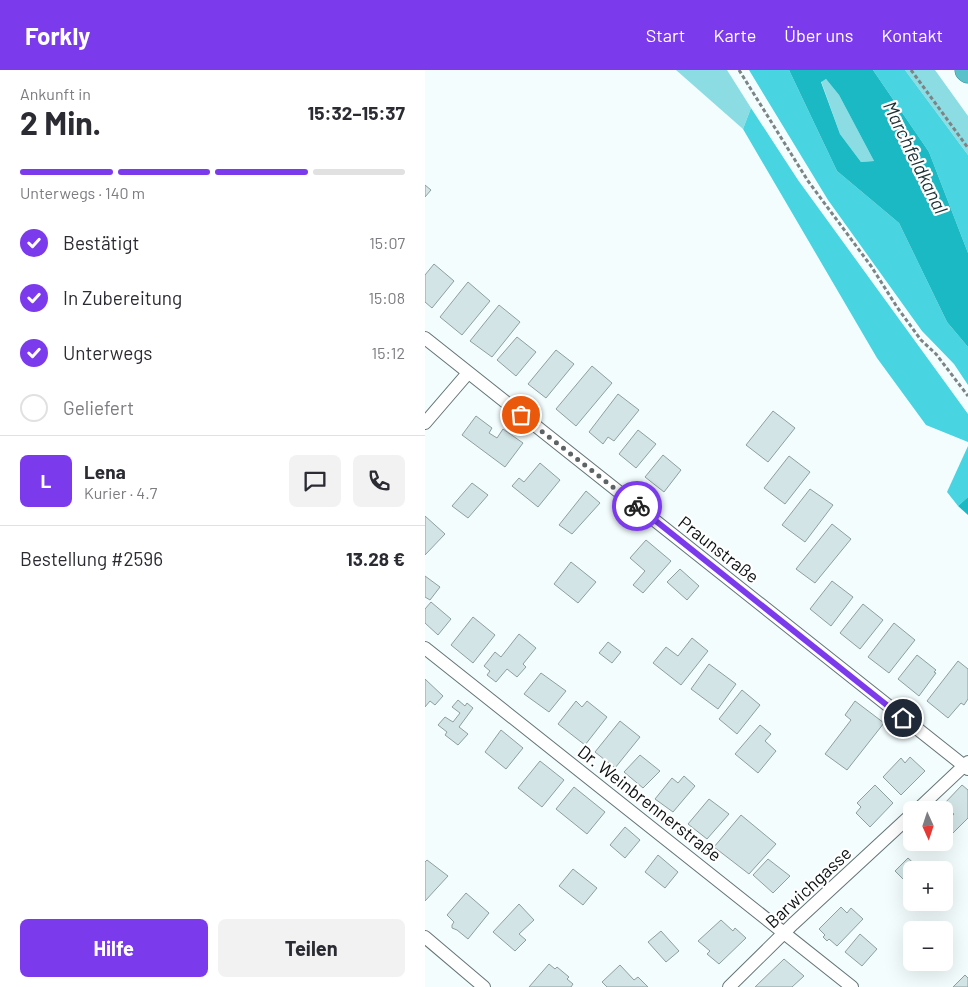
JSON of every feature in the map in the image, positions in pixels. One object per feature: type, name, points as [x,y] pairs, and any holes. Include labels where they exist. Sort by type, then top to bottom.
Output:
[{"type":"street","name":"Praunstraße","points":[[425,338],[967,766]]},
{"type":"street","points":[[425,422],[468,373]]},
{"type":"street","name":"Dr. Weinbrennerstraße","points":[[425,648],[785,932],[851,987]]},
{"type":"street","points":[[927,801],[967,766]]},
{"type":"street","name":"Barwichgasse","points":[[729,987],[903,822]]},
{"type":"street","points":[[425,937],[484,987]]},
{"type":"path","points":[[739,70],[808,181],[871,266],[916,334],[936,354],[968,396]]},
{"type":"path","points":[[911,70],[968,148]]},
{"type":"shaded area","points":[[676,70],[727,70],[751,108],[743,129]]},
{"type":"shaded area","points":[[749,70],[789,70],[837,171],[899,223],[947,322],[968,347],[968,385],[954,364],[922,331],[828,200]]},
{"type":"shaded area","points":[[873,70],[905,70],[968,155],[968,253],[929,152]]},
{"type":"shaded area","points":[[905,70],[935,70],[968,116],[968,155]]},
{"type":"shaded area","points":[[826,79],[839,95],[874,161],[861,162],[840,134],[821,81]]},
{"type":"shaded area","points":[[751,108],[798,180],[968,414],[968,442],[926,425],[877,358],[743,129]]},
{"type":"shaded area","points":[[968,446],[968,497],[958,506],[947,492]]},
{"type":"water","name":"Marchfeldkanal","points":[[789,70],[873,70],[929,152],[968,253],[968,347],[947,322],[899,223],[837,171]],"holes":[[[826,79],[839,95],[874,161],[861,162],[840,134],[821,82]]]},
{"type":"water","points":[[968,497],[968,515],[958,506]]},
{"type":"building","points":[[425,185],[431,190],[425,197]]},
{"type":"building","points":[[434,264],[454,281],[432,308],[425,302],[425,275]]},
{"type":"building","points":[[468,282],[490,301],[462,335],[440,317]]},
{"type":"building","points":[[499,305],[520,322],[492,357],[470,341]]},
{"type":"building","points":[[517,337],[536,352],[516,376],[497,360]]},
{"type":"building","points":[[556,350],[574,364],[546,398],[528,384]]},
{"type":"building","points":[[592,366],[612,383],[576,426],[556,409]]},
{"type":"building","points":[[618,394],[639,410],[614,441],[608,437],[603,444],[589,432]]},
{"type":"building","points":[[773,411],[795,428],[768,462],[746,445]]},
{"type":"building","points":[[476,416],[492,428],[489,433],[497,438],[503,429],[523,443],[505,467],[462,435]]},
{"type":"building","points":[[638,430],[656,444],[636,468],[619,454]]},
{"type":"building","points":[[663,455],[681,470],[664,492],[645,477]]},
{"type":"building","points":[[789,456],[810,472],[785,504],[764,488]]},
{"type":"building","points":[[540,463],[560,480],[538,507],[512,486],[519,478],[524,482]]},
{"type":"building","points":[[472,483],[488,495],[468,518],[452,506]]},
{"type":"building","points":[[810,489],[833,505],[805,542],[782,525]]},
{"type":"building","points":[[586,491],[600,503],[572,534],[559,525]]},
{"type":"building","points":[[425,516],[445,534],[425,555]]},
{"type":"building","points":[[832,524],[851,539],[815,583],[796,569]]},
{"type":"building","points":[[646,540],[671,561],[643,593],[633,585],[645,571],[630,558]]},
{"type":"building","points":[[571,562],[596,582],[578,603],[554,584]]},
{"type":"building","points":[[680,569],[699,586],[687,600],[667,582]]},
{"type":"building","points":[[425,576],[440,587],[430,600],[425,597]]},
{"type":"building","points":[[832,581],[853,597],[831,626],[810,609]]},
{"type":"building","points":[[431,602],[451,619],[438,635],[425,623],[425,609]]},
{"type":"building","points":[[863,604],[883,620],[860,649],[840,633]]},
{"type":"building","points":[[473,617],[495,635],[473,663],[451,645]]},
{"type":"building","points":[[894,623],[915,640],[889,673],[868,657]]},
{"type":"building","points":[[519,634],[536,648],[523,664],[526,667],[517,677],[507,669],[496,682],[487,675],[490,671],[484,666],[495,652],[501,657]]},
{"type":"building","points":[[692,638],[708,651],[681,685],[653,663],[666,647],[678,656]]},
{"type":"building","points":[[608,642],[621,652],[612,663],[599,653]]},
{"type":"building","points":[[917,655],[936,670],[934,672],[936,673],[919,696],[898,679]]},
{"type":"building","points":[[958,661],[968,669],[968,699],[964,705],[961,703],[948,718],[927,701]]},
{"type":"building","points":[[709,664],[736,684],[718,709],[691,689]]},
{"type":"building","points":[[541,673],[566,691],[549,712],[524,694]]},
{"type":"building","points":[[425,679],[443,696],[435,705],[430,701],[425,707]]},
{"type":"building","points":[[742,690],[760,705],[737,734],[719,719]]},
{"type":"building","points":[[458,700],[465,706],[467,703],[473,708],[459,727],[468,734],[458,745],[445,735],[447,732],[438,725],[445,717],[453,722],[460,713],[452,707]]},
{"type":"building","points":[[576,701],[582,707],[587,701],[607,717],[585,745],[558,724]]},
{"type":"building","points":[[855,701],[884,723],[847,770],[825,754],[851,720],[845,715]]},
{"type":"building","points":[[620,721],[640,737],[615,768],[595,752]]},
{"type":"building","points":[[760,725],[771,734],[765,741],[776,751],[758,773],[735,754]]},
{"type":"building","points":[[501,730],[523,748],[506,769],[485,752]]},
{"type":"building","points":[[640,755],[660,771],[643,788],[624,772]]},
{"type":"building","points":[[910,757],[925,771],[901,795],[883,777],[901,758],[905,763]]},
{"type":"building","points":[[540,761],[564,780],[542,807],[518,788]]},
{"type":"building","points":[[684,776],[695,786],[673,812],[655,799],[672,778],[678,783]]},
{"type":"building","points":[[875,785],[893,803],[870,827],[856,813],[861,807],[857,803]]},
{"type":"building","points":[[962,785],[968,790],[968,818],[953,833],[953,801],[947,801]]},
{"type":"building","points":[[574,787],[605,812],[587,834],[556,809]]},
{"type":"building","points":[[709,799],[729,814],[707,839],[688,824]]},
{"type":"building","points":[[741,815],[776,844],[749,874],[714,847]]},
{"type":"building","points":[[625,827],[640,840],[625,858],[610,845]]},
{"type":"building","points":[[658,855],[678,872],[665,888],[645,872]]},
{"type":"building","points":[[768,859],[790,876],[773,893],[753,875]]},
{"type":"building","points":[[427,860],[448,876],[425,901],[425,862]]},
{"type":"building","points":[[903,863],[903,879],[895,871]]},
{"type":"building","points":[[573,869],[597,888],[583,905],[559,886]]},
{"type":"building","points":[[466,893],[489,913],[468,939],[452,928],[454,922],[447,915]]},
{"type":"building","points":[[519,904],[534,920],[519,934],[526,940],[515,951],[493,932]]},
{"type":"building","points":[[841,907],[847,913],[851,908],[863,919],[837,946],[829,939],[827,941],[823,937],[825,935],[819,929]]},
{"type":"building","points":[[721,920],[733,931],[735,928],[746,938],[719,964],[707,954],[710,951],[698,941]]},
{"type":"building","points":[[661,931],[679,951],[666,962],[648,942]]},
{"type":"building","points":[[860,934],[877,949],[862,966],[845,952]]},
{"type":"building","points":[[784,959],[804,976],[792,987],[755,987]]},
{"type":"building","points":[[549,964],[555,969],[557,967],[569,977],[567,979],[573,984],[571,987],[529,987]]},
{"type":"building","points":[[620,965],[634,980],[638,977],[648,987],[607,987],[602,982]]},
{"type":"building","points":[[965,975],[968,978],[968,987],[953,987]]},
{"type":"way so far","points":[[521,415],[637,506]]},
{"type":"route","points":[[637,506],[903,718]]}]
